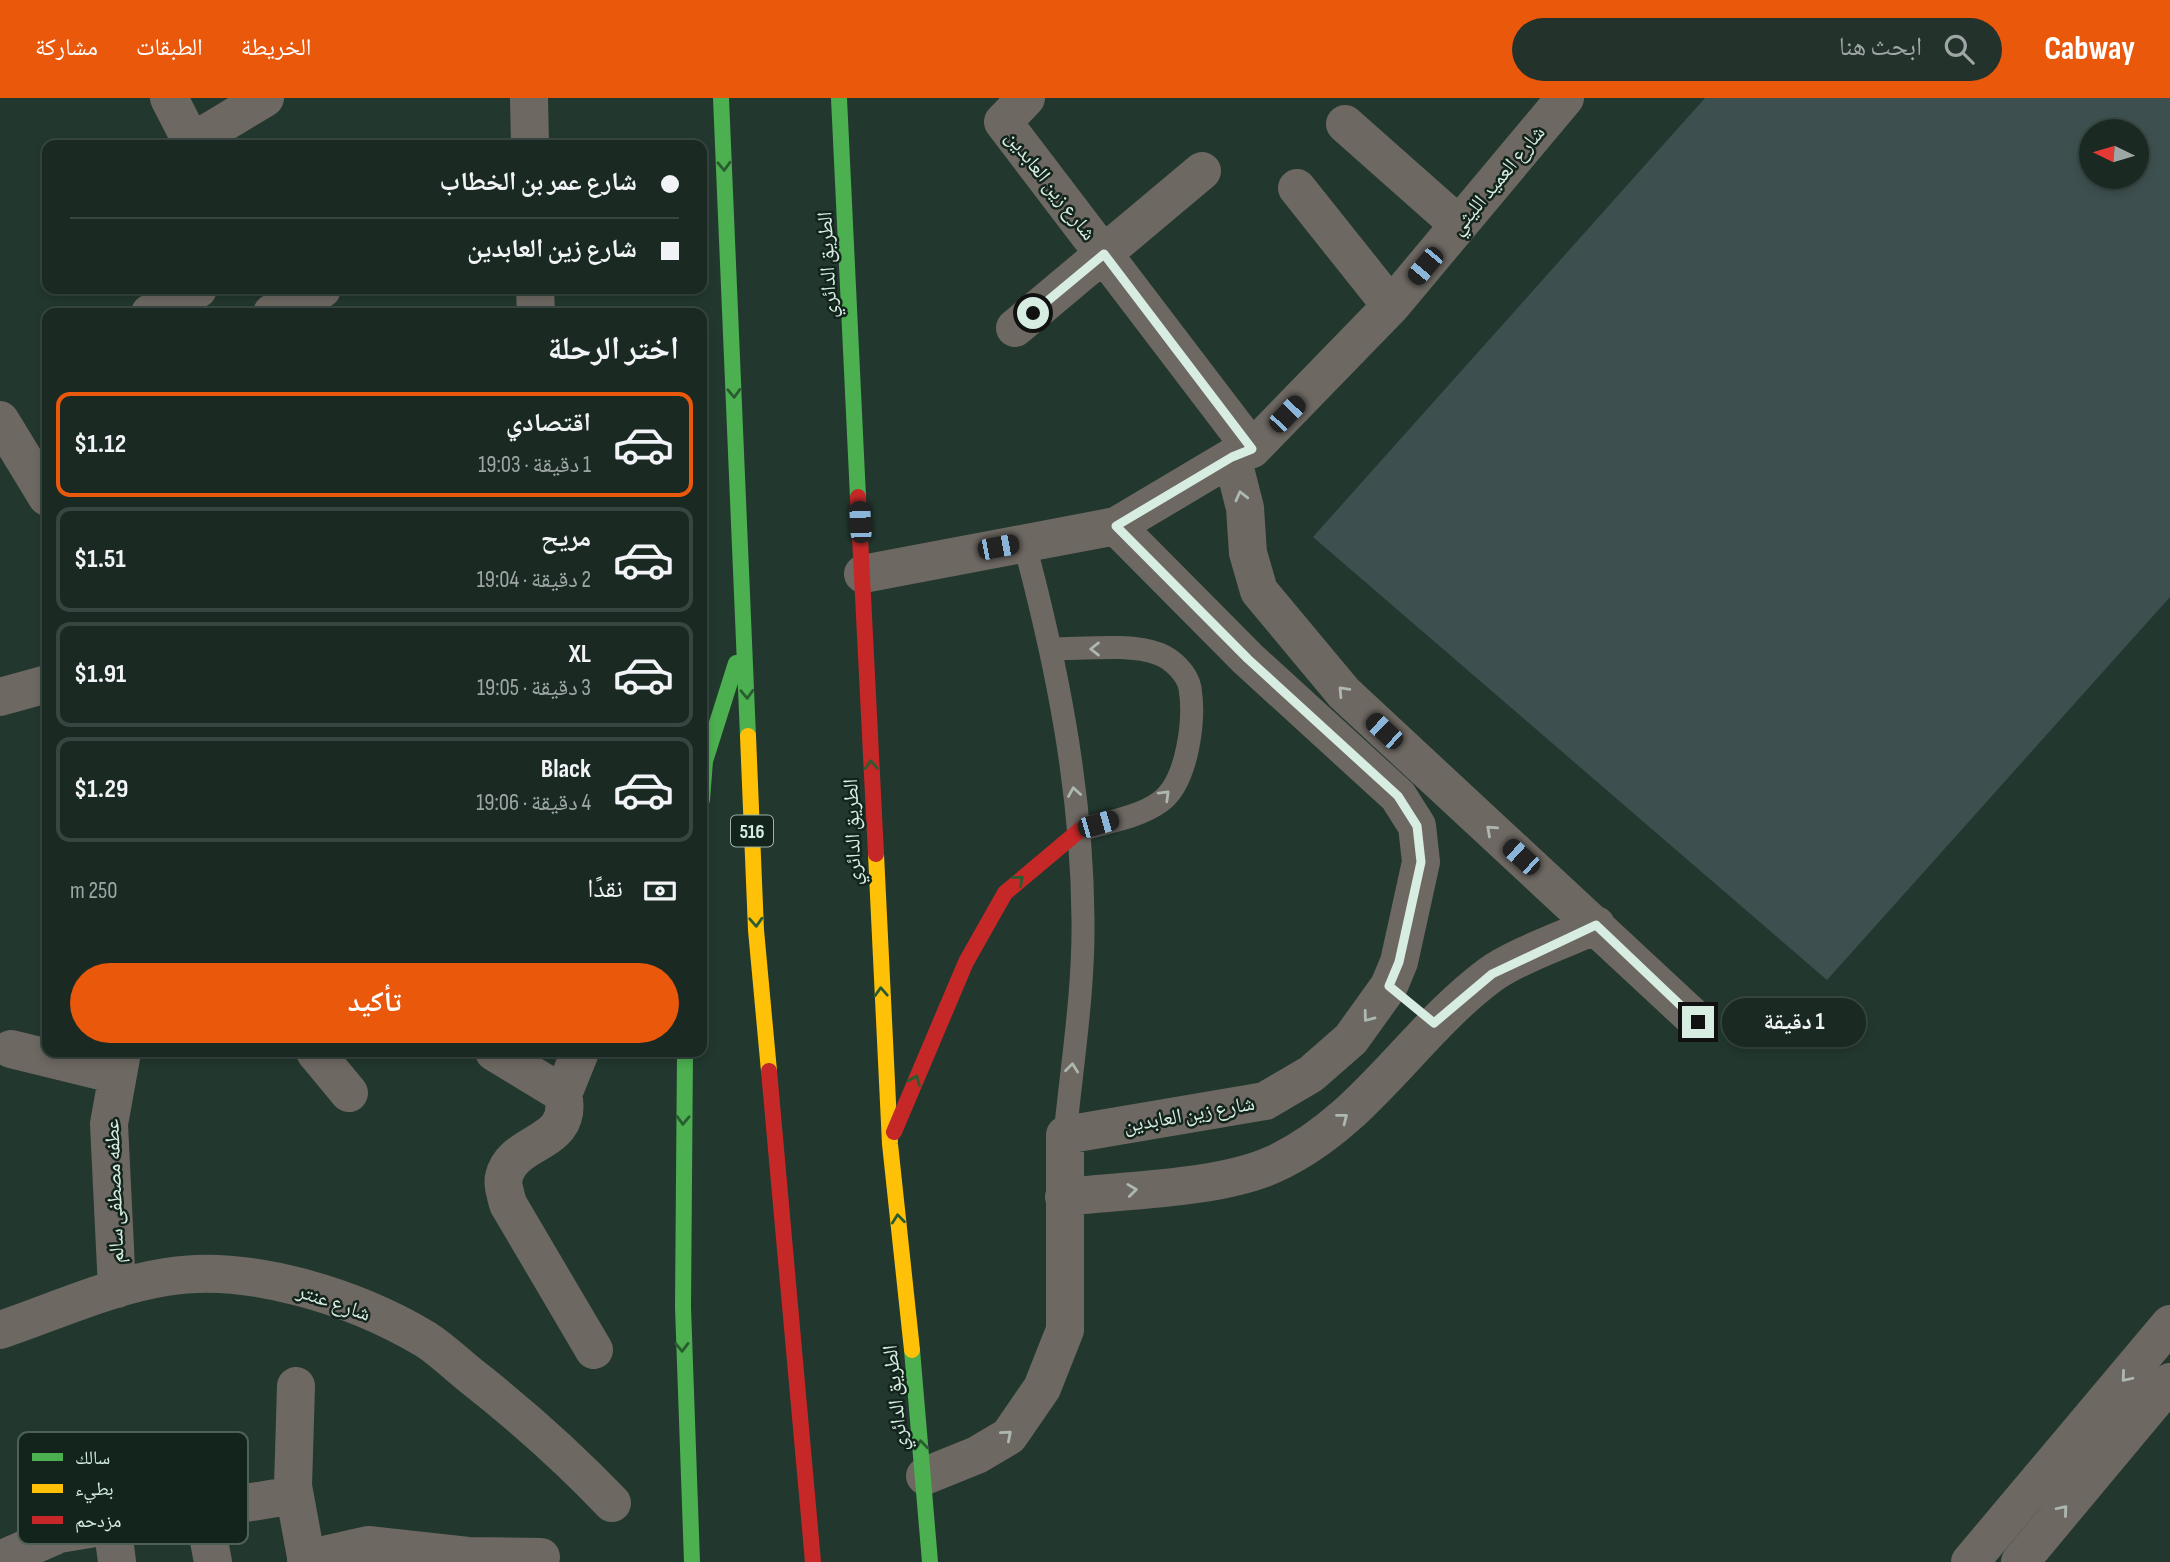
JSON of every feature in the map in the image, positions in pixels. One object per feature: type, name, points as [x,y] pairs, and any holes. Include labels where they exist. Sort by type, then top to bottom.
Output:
[{"type":"highway","name":"516","points":[[721,98],[756,930],[813,1562]]},
{"type":"highway","name":"الطريق الدائري","points":[[839,98],[863,573],[876,911],[890,1144],[925,1476],[930,1562]]},
{"type":"highway","name":"516","points":[[707,755],[744,638]]},
{"type":"highway","points":[[890,1144],[966,962],[1005,892],[1080,830]]},
{"type":"highway","points":[[685,1057],[681,1252],[682,1390],[692,1562]]},
{"type":"street","points":[[169,98],[190,140]]},
{"type":"street","points":[[198,140],[265,98]]},
{"type":"street","points":[[529,98],[530,140]]},
{"type":"street","name":"شارع العميد الليثي","points":[[863,573],[1116,526],[1242,453],[1391,306],[1459,225],[1553,102]]},
{"type":"street","name":"شارع زين العابدين","points":[[1010,106],[1104,254],[1242,453],[1248,553],[1259,591],[1343,693],[1698,1022]]},
{"type":"street","points":[[1345,124],[1459,225]]},
{"type":"street","points":[[1015,328],[1202,171]]},
{"type":"street","points":[[1297,188],[1391,306]]},
{"type":"street","points":[[160,308],[188,294]]},
{"type":"street","points":[[281,308],[311,294]]},
{"type":"street","points":[[0,420],[42,489]]},
{"type":"street","name":"شارع زين العابدين","points":[[1065,1135],[1265,1101],[1311,1074],[1350,1039],[1389,986],[1399,962],[1421,862],[1417,826],[1398,796],[1248,659],[1116,526]]},
{"type":"street","points":[[0,696],[42,685]]},
{"type":"street","points":[[1064,1198],[1220,1179],[1274,1164],[1312,1142],[1367,1099],[1434,1023],[1492,974],[1596,925]]},
{"type":"street","points":[[1389,986],[1434,1023]]},
{"type":"street","points":[[11,1048],[42,1052]]},
{"type":"street","points":[[76,1057],[119,1063]]},
{"type":"street","points":[[319,1057],[349,1093]]},
{"type":"street","points":[[502,1057],[563,1094]]},
{"type":"street","points":[[578,1057],[563,1094],[566,1110],[561,1125],[510,1163],[503,1178],[508,1204],[594,1350]]},
{"type":"street","name":"عطفه مصطفى سالم","points":[[117,1289],[108,1124],[119,1063]]},
{"type":"street","points":[[925,1476],[976,1455],[1009,1436],[1042,1388],[1065,1330],[1065,1135]]},
{"type":"street","name":"شارع عنتر","points":[[0,1330],[117,1289],[167,1277],[254,1277],[351,1304],[425,1340],[508,1404],[571,1460],[612,1503]]},
{"type":"street","points":[[1970,1562],[2170,1324]]},
{"type":"street","points":[[2020,1562],[2170,1382]]},
{"type":"street","points":[[296,1386],[295,1495],[306,1561],[368,1545],[468,1556],[541,1558]]},
{"type":"street","points":[[248,1502],[295,1495]]},
{"type":"street","points":[[0,1560],[39,1544]]},
{"type":"street","points":[[114,1544],[117,1562]]},
{"type":"street","points":[[210,1544],[213,1562]]},
{"type":"lane","points":[[1024,542],[1052,649],[1080,830],[1083,921],[1065,1135]]},
{"type":"lane","points":[[1052,649],[1112,649],[1158,653],[1178,665],[1190,686],[1186,761],[1179,780],[1161,801],[1144,810],[1080,830]]},
{"type":"building","points":[[1705,98],[2170,98],[2170,597],[1827,980],[1313,537]]},
{"type":"traffic: fast","points":[[721,98],[748,736]]},
{"type":"traffic: fast","points":[[839,98],[858,497]]},
{"type":"traffic: fast","points":[[707,755],[736,663]]},
{"type":"traffic: fast","points":[[685,1057],[683,1307],[692,1562]]},
{"type":"traffic: fast","points":[[912,1350],[930,1562]]},
{"type":"traffic: slow","points":[[748,736],[756,930],[769,1071]]},
{"type":"traffic: slow","points":[[876,854],[890,1144],[912,1350]]},
{"type":"traffic: jam","points":[[858,497],[876,854]]},
{"type":"traffic: jam","points":[[894,1132],[966,962],[1005,893],[1080,830]]},
{"type":"traffic: jam","points":[[769,1071],[813,1562]]},
{"type":"route","points":[[1033,313],[1104,254],[1252,449],[1232,457],[1155,500],[1116,526],[1248,659],[1398,796],[1417,826],[1421,862],[1399,962],[1389,986],[1434,1023],[1492,974],[1596,925],[1698,1022]]}]
